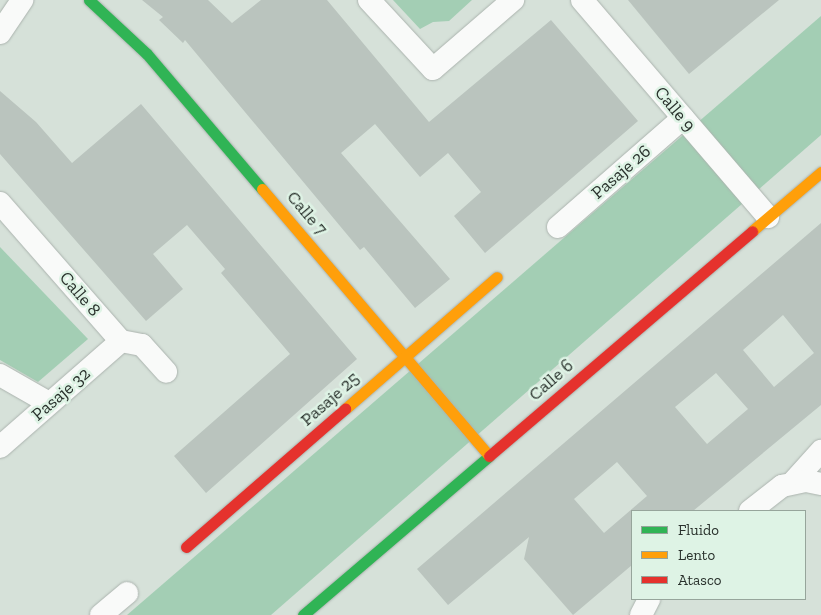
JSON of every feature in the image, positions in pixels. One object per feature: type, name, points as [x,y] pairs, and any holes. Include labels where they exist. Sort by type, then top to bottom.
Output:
[{"type":"street","points":[[0,33],[22,0]]},
{"type":"street","name":"Calle 7","points":[[89,0],[147,54],[489,456]]},
{"type":"street","points":[[369,0],[433,69],[513,0]]},
{"type":"street","name":"Calle 9","points":[[582,0],[768,218]]},
{"type":"street","name":"Pasaje 26","points":[[558,227],[683,118]]},
{"type":"street","name":"Calle 6","points":[[303,615],[821,172]]},
{"type":"street","name":"Calle 8","points":[[0,203],[121,341]]},
{"type":"street","name":"Pasaje 25","points":[[186,547],[497,277]]},
{"type":"street","points":[[121,341],[142,345],[166,372]]},
{"type":"street","name":"Pasaje 32","points":[[0,447],[121,341]]},
{"type":"street","points":[[0,375],[50,403]]},
{"type":"street","points":[[751,510],[793,482],[821,451]]},
{"type":"street","points":[[793,482],[821,484]]},
{"type":"street","points":[[101,615],[127,593]]},
{"type":"street","points":[[641,615],[648,600]]},
{"type":"green space","points":[[393,0],[472,0],[449,21],[433,22],[420,29]]},
{"type":"green space","points":[[821,16],[821,135],[271,615],[127,615]]},
{"type":"green space","points":[[0,247],[88,339],[38,382],[0,360]]},
{"type":"building","points":[[142,0],[208,0],[232,23],[261,0],[327,0],[429,122],[551,20],[638,121],[485,253],[454,216],[481,192],[448,153],[420,177],[375,124],[341,153],[450,279],[415,308],[364,247],[360,250],[185,40],[183,43],[159,20],[163,17]]},
{"type":"building","points":[[628,0],[779,0],[689,74]]},
{"type":"building","points":[[0,91],[36,122],[72,163],[141,104],[357,359],[206,493],[174,456],[290,354],[221,273],[225,269],[187,225],[153,254],[183,289],[146,321],[0,154]]},
{"type":"building","points":[[821,223],[821,405],[694,510],[631,510],[631,566],[573,615],[524,559],[529,537],[448,605],[417,569]],"holes":[[[783,315],[814,353],[774,387],[743,350]],[[716,373],[748,409],[707,444],[675,407]],[[617,462],[647,496],[604,533],[574,499]]]},
{"type":"traffic: fast","points":[[89,0],[147,54],[262,189]]},
{"type":"traffic: fast","points":[[303,615],[489,456]]},
{"type":"traffic: slow","points":[[752,231],[821,172]]},
{"type":"traffic: slow","points":[[262,189],[489,456]]},
{"type":"traffic: slow","points":[[345,409],[497,277]]},
{"type":"traffic: jam","points":[[489,456],[752,231]]},
{"type":"traffic: jam","points":[[186,547],[345,409]]}]
